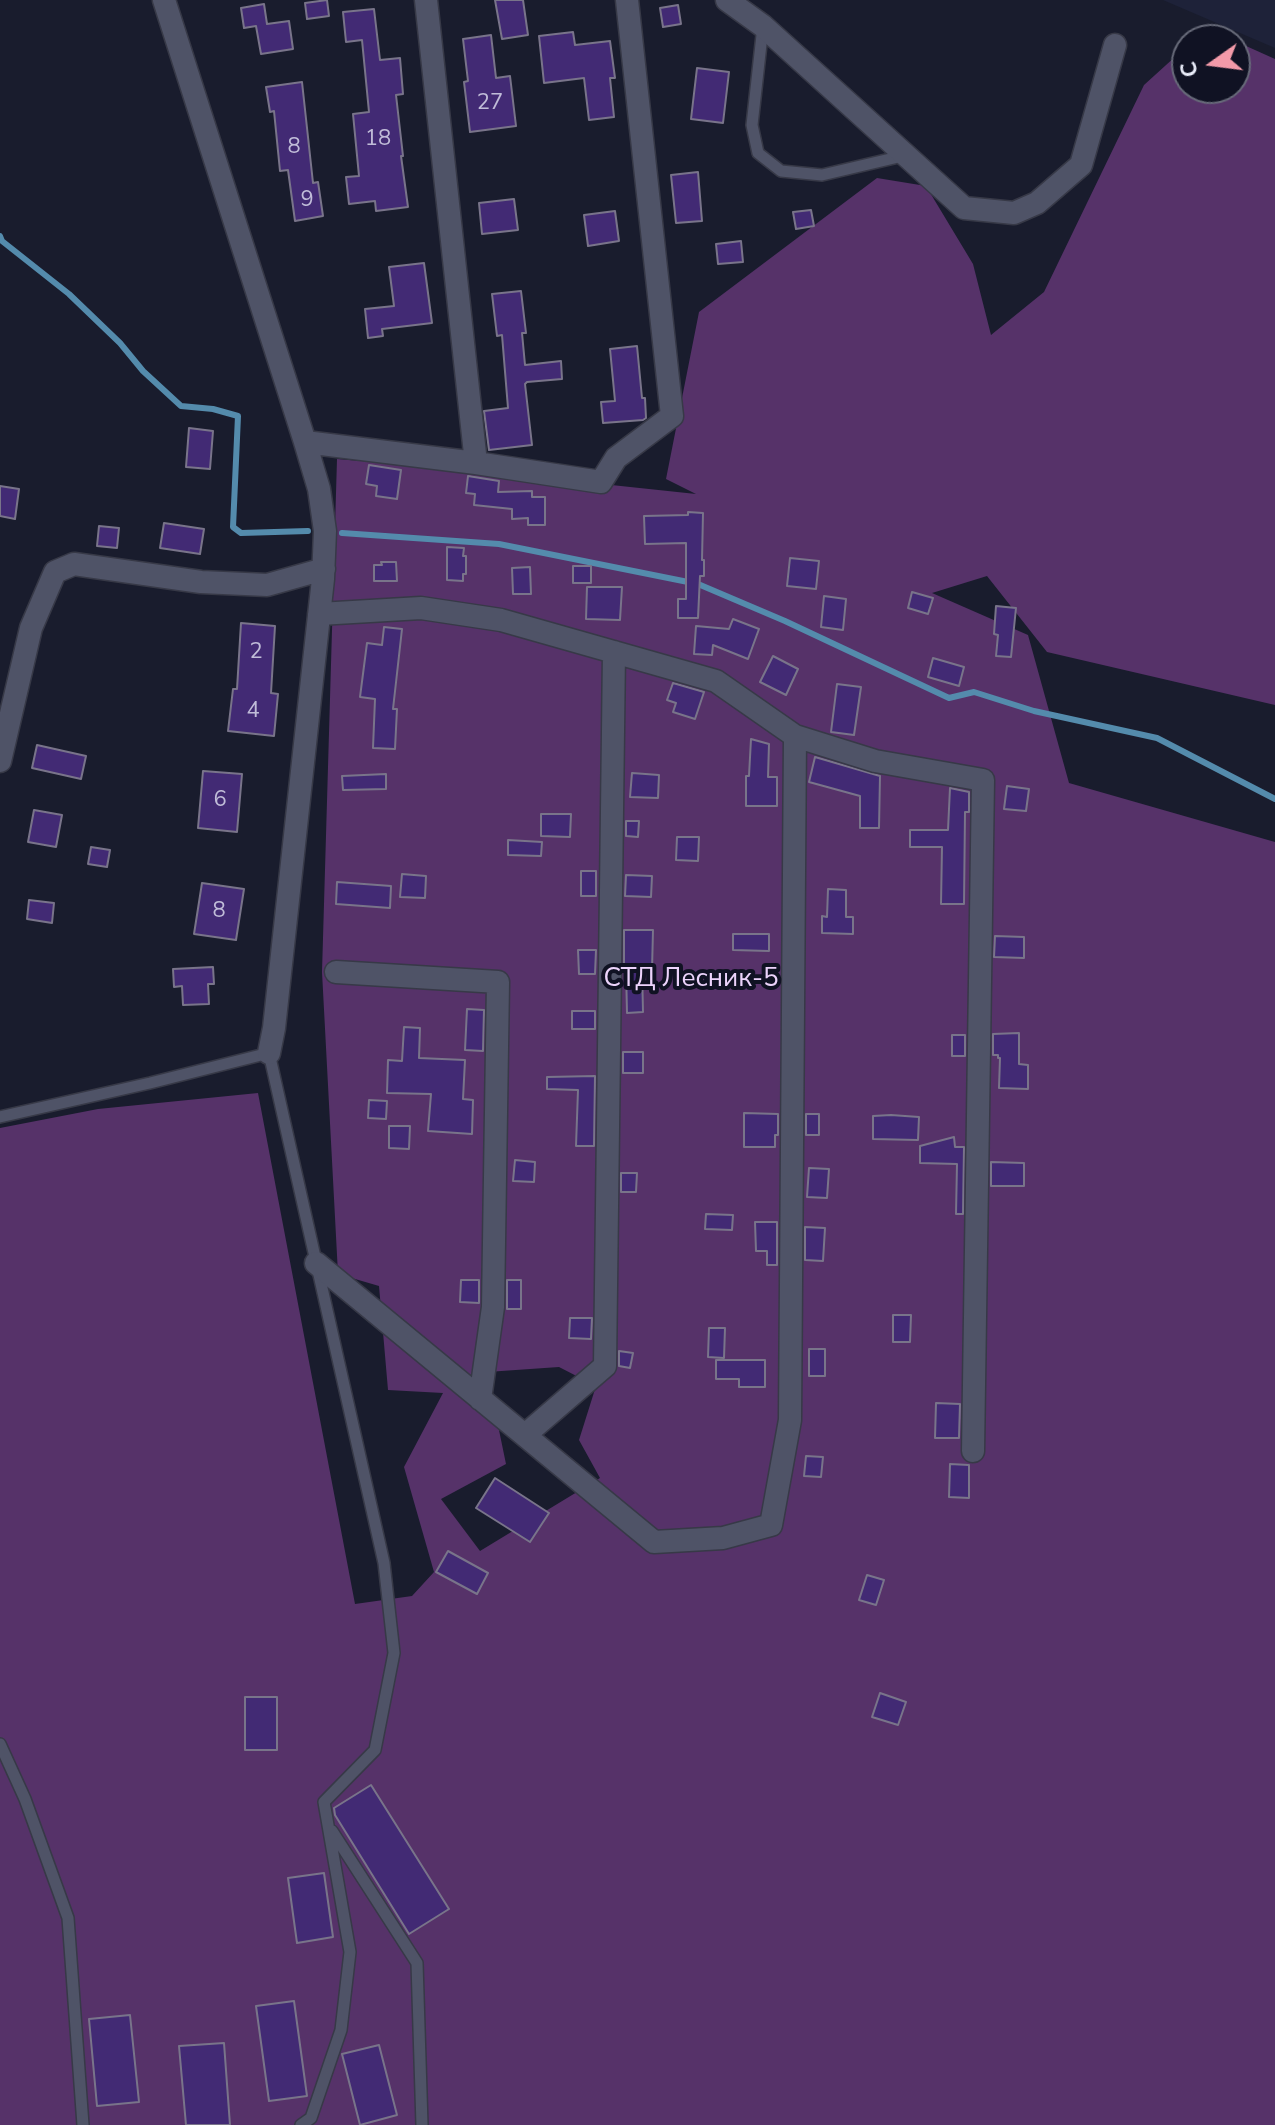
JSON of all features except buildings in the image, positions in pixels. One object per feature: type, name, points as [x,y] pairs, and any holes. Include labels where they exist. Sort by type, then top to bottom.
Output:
[{"type":"street","points":[[164,0],[305,442],[319,489],[325,531],[324,569],[269,1053]]},
{"type":"street","points":[[426,0],[476,463]]},
{"type":"street","points":[[305,442],[601,482],[616,458],[672,416],[627,0]]},
{"type":"street","points":[[727,0],[763,26],[964,208],[1014,213],[1037,203],[1081,165],[1115,45]]},
{"type":"street","points":[[0,761],[31,628],[55,572],[74,564],[201,582],[267,585],[324,569]]},
{"type":"street","points":[[319,614],[421,608],[501,620],[716,681],[795,736],[875,761],[983,780],[973,1451]]},
{"type":"street","points":[[525,1435],[605,1366],[614,652]]},
{"type":"street","points":[[316,1263],[654,1542],[723,1538],[771,1525],[790,1420],[795,736]]},
{"type":"street","points":[[336,972],[498,982],[493,1307],[480,1399]]},
{"type":"lane","points":[[763,26],[752,125],[758,153],[781,171],[822,175],[907,155]]},
{"type":"lane","points":[[0,1117],[269,1053],[384,1563],[394,1653],[375,1750],[324,1802],[350,1952],[341,2030],[311,2118],[301,2125]]},
{"type":"lane","points":[[0,1744],[25,1799],[68,1918],[83,2125]]},
{"type":"lane","points":[[328,1824],[417,1963],[422,2125]]},
{"type":"shaded area","points":[[1163,0],[1275,0],[1275,48],[1251,38],[1251,24],[1219,24]]},
{"type":"green space","name":"СТД Лесник-5","points":[[1251,48],[1275,59],[1275,705],[1047,652],[987,576],[932,593],[1028,635],[1069,783],[1275,842],[1275,2125],[0,2125],[0,1128],[98,1109],[258,1093],[355,1604],[412,1596],[434,1572],[404,1467],[443,1393],[388,1390],[379,1286],[338,1274],[322,972],[337,459],[696,494],[666,479],[699,312],[877,178],[926,186],[973,264],[991,335],[1044,292],[1144,85],[1171,61],[1171,104],[1251,104]],"holes":[[[559,1367],[596,1386],[579,1440],[600,1478],[480,1551],[441,1499],[506,1464],[487,1372]]]},
{"type":"waterway","points":[[0,236],[2,241],[69,294],[181,406],[213,409],[238,416],[233,527],[241,533],[308,531]]},
{"type":"waterway","points":[[342,533],[499,544],[698,584],[949,698],[974,692],[1034,711],[1157,738],[1275,799]]}]
